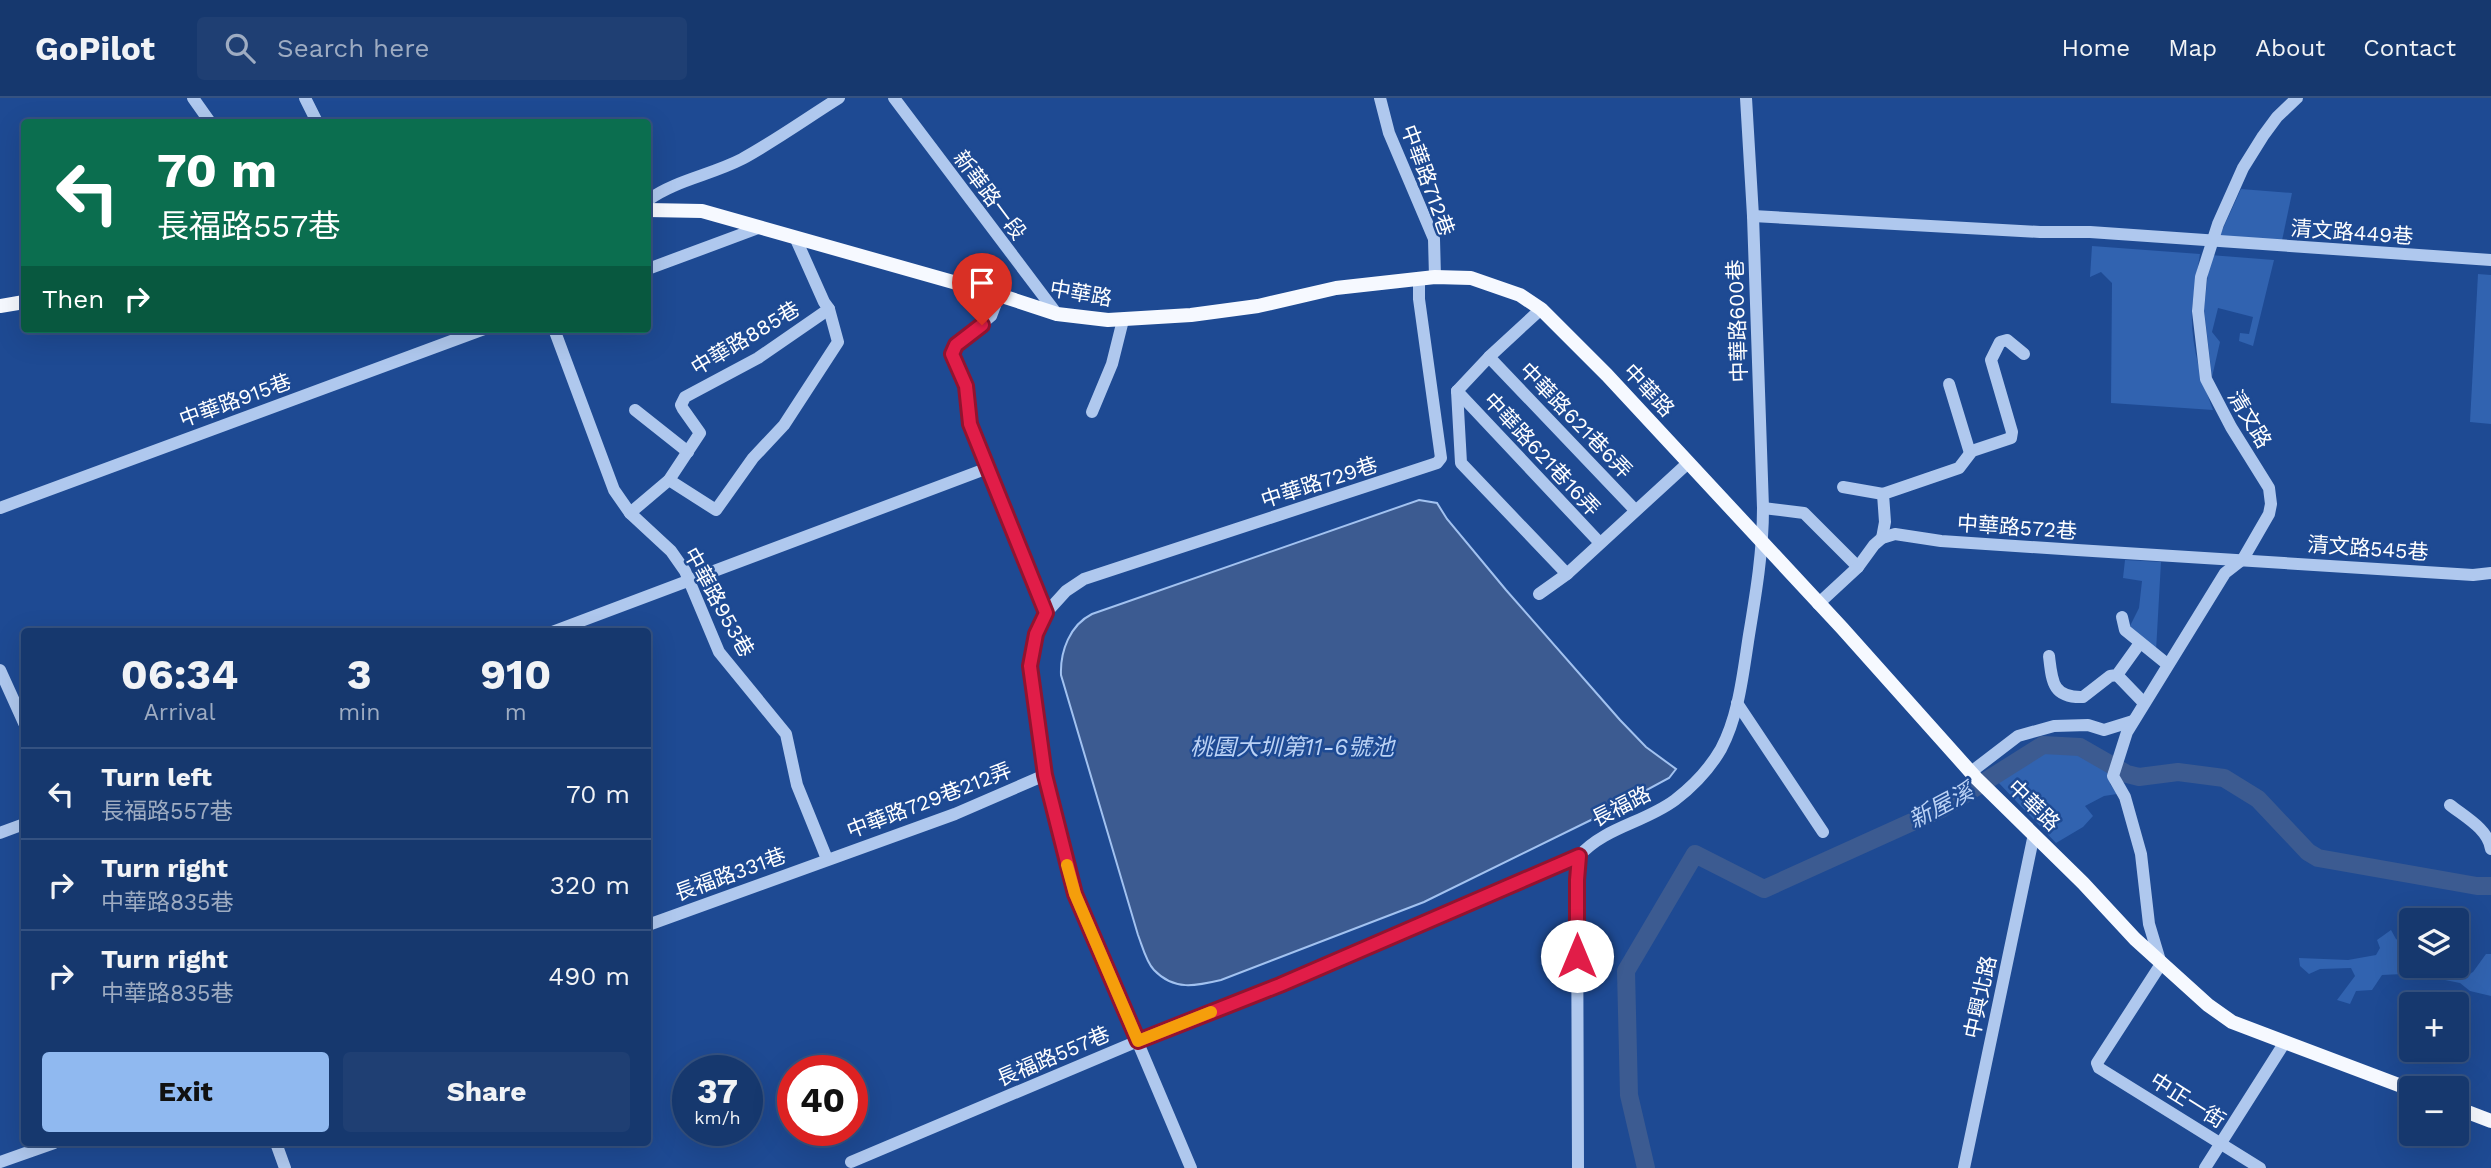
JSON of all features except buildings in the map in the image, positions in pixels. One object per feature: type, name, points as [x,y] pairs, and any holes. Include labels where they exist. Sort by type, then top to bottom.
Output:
[{"type":"main road","name":"中華路","points":[[651,210],[702,211],[999,295],[1056,314],[1108,320],[1191,315],[1258,306],[1336,288],[1427,277],[1471,278],[1520,295],[1541,309],[1606,375],[1763,542],[1987,790],[2034,834],[2161,964],[2232,1022],[2399,1085]]},
{"type":"main road","points":[[0,306],[21,302]]},
{"type":"main road","points":[[2469,1113],[2491,1121]]},
{"type":"street","points":[[192,98],[209,119]]},
{"type":"street","points":[[305,98],[316,119]]},
{"type":"street","points":[[651,198],[665,188],[703,176],[742,159],[839,98]]},
{"type":"street","name":"新華路一段","points":[[894,98],[1056,314]]},
{"type":"street","name":"中華路712巷","points":[[1380,98],[1389,133],[1434,239],[1427,277]]},
{"type":"street","name":"中華路600巷","points":[[1746,98],[1753,216],[1763,542]]},
{"type":"street","name":"清文路","points":[[2161,964],[2149,924],[2141,854],[2125,797],[2113,776],[2133,721],[2225,573],[2242,559],[2269,514],[2269,488],[2231,427],[2206,379],[2199,311],[2201,277],[2211,241],[2243,168],[2277,117],[2297,98]]},
{"type":"street","name":"清文路449巷","points":[[1753,216],[2040,232],[2090,232],[2491,260]]},
{"type":"street","points":[[651,267],[761,227]]},
{"type":"street","name":"中華路885巷","points":[[688,452],[700,433],[682,409],[685,397],[758,358],[829,309],[795,237]]},
{"type":"street","name":"中華路729巷","points":[[1046,613],[1066,590],[1084,579],[1437,463],[1441,458],[1419,299],[1427,277]]},
{"type":"street","points":[[999,295],[991,316],[956,345],[952,354],[966,386],[970,424],[1046,613],[1036,634],[1030,666],[1045,775],[1075,894],[1191,1168]]},
{"type":"street","points":[[669,480],[716,510],[753,458],[784,425],[838,342],[829,309]]},
{"type":"street","points":[[1541,309],[1489,356],[1457,391],[1461,463],[1567,574]]},
{"type":"street","points":[[1092,412],[1112,364],[1123,320]]},
{"type":"street","name":"中華路915巷","points":[[0,508],[473,333]]},
{"type":"street","name":"中華路953巷","points":[[555,333],[614,490],[630,513],[671,551],[685,570],[719,652],[786,734],[797,785],[827,859]]},
{"type":"street","points":[[1843,487],[1883,494],[1959,468],[1977,448],[2011,438],[2012,432],[1991,360],[2000,342],[2007,340],[2024,354]]},
{"type":"street","name":"中華路621巷6弄","points":[[1489,356],[1635,510]]},
{"type":"street","points":[[1949,384],[1970,453]]},
{"type":"street","name":"中華路621巷16弄","points":[[1457,391],[1600,543]]},
{"type":"street","points":[[630,513],[669,480],[688,452],[635,410]]},
{"type":"street","points":[[1539,594],[1567,574],[1688,463]]},
{"type":"street","points":[[563,628],[988,468]]},
{"type":"street","points":[[1818,604],[1858,567],[1882,538],[1885,522],[1883,494]]},
{"type":"street","points":[[1763,509],[1804,513],[1858,567]]},
{"type":"street","name":"中華路572巷","points":[[1882,538],[1895,534],[1941,541],[2077,551],[2242,559]]},
{"type":"street","name":"長福路","points":[[1578,1168],[1579,856],[1599,838],[1674,800],[1702,774],[1721,749],[1737,702],[1743,674],[1763,542]]},
{"type":"street","name":"清文路545巷","points":[[2242,559],[2473,575],[2491,573]]},
{"type":"street","points":[[2122,617],[2125,630],[2167,664]]},
{"type":"street","points":[[2117,676],[2140,643]]},
{"type":"street","points":[[2049,656],[2052,679],[2058,691],[2066,695],[2083,697],[2097,684],[2110,676],[2117,676],[2144,703]]},
{"type":"street","points":[[0,670],[21,716]]},
{"type":"street","points":[[1737,702],[1823,832]]},
{"type":"street","points":[[1974,775],[2018,736],[2054,726],[2088,725],[2104,730],[2133,721]]},
{"type":"street","name":"中華路729巷212弄","points":[[827,859],[955,814],[1045,775]]},
{"type":"street","points":[[2450,805],[2485,833],[2490,840],[2491,849]]},
{"type":"street","points":[[0,833],[21,825]]},
{"type":"street","name":"中興北路","points":[[1964,1168],[2034,834]]},
{"type":"street","name":"長福路557巷","points":[[851,1162],[1138,1041],[1280,985],[1579,856]]},
{"type":"street","name":"長福路331巷","points":[[651,924],[827,859]]},
{"type":"street","name":"中正一街","points":[[2161,964],[2097,1063],[2099,1068],[2260,1168]]},
{"type":"street","points":[[2205,1168],[2285,1042]]},
{"type":"street","points":[[0,1162],[45,1146]]},
{"type":"street","points":[[277,1146],[285,1168]]},
{"type":"shaded area","points":[[2241,189],[2292,193],[2280,250],[2215,246]]},
{"type":"shaded area","points":[[2092,246],[2200,254],[2192,308],[2193,334],[2201,373],[2213,410],[2111,403],[2112,283],[2101,272],[2090,277]]},
{"type":"shaded area","points":[[2210,255],[2274,260],[2253,346],[2239,341],[2240,333],[2249,334],[2253,317],[2218,308],[2212,332],[2220,342],[2212,377],[2204,309]]},
{"type":"shaded area","points":[[2478,274],[2491,275],[2491,424],[2470,422]]},
{"type":"shaded area","points":[[2125,560],[2161,562],[2156,651],[2129,628],[2139,608],[2142,581],[2123,578]]},
{"type":"shaded area","points":[[2063,746],[2097,759],[2111,769],[2110,784],[2117,794],[2104,796],[2085,806],[2093,816],[2083,827],[2056,843],[1997,781],[2033,754]]},
{"type":"shaded area","points":[[2391,930],[2399,941],[2399,974],[2382,975],[2372,990],[2356,991],[2350,1004],[2337,1000],[2355,976],[2351,968],[2320,969],[2309,974],[2300,966],[2299,958],[2348,960],[2376,955],[2380,948],[2377,940]]},
{"type":"shaded area","points":[[2486,954],[2491,954],[2491,996],[2470,991],[2460,983],[2435,978],[2469,978],[2469,974]]},
{"type":"water","name":"桃園大圳第11-6號池","points":[[1419,500],[1437,503],[1447,519],[1506,590],[1620,720],[1646,747],[1676,769],[1669,778],[1593,819],[1424,902],[1221,980],[1194,985],[1169,981],[1151,967],[1146,958],[1061,675],[1062,657],[1072,632],[1092,614]]},
{"type":"waterway","name":"新屋溪","points":[[1646,1168],[1629,1095],[1626,971],[1695,854],[1764,889],[1943,808],[2043,745],[2080,747],[2127,774],[2139,777],[2178,772],[2224,778],[2258,799],[2308,852],[2318,858],[2477,886],[2491,886]]},
{"type":"slow traffic","points":[[1067,865],[1075,894],[1138,1041],[1211,1012]]},
{"type":"route","points":[[982,325],[956,345],[952,354],[966,386],[970,424],[1046,613],[1036,634],[1030,666],[1045,775],[1072,886],[1138,1041],[1280,985],[1579,856],[1577,956]]}]
